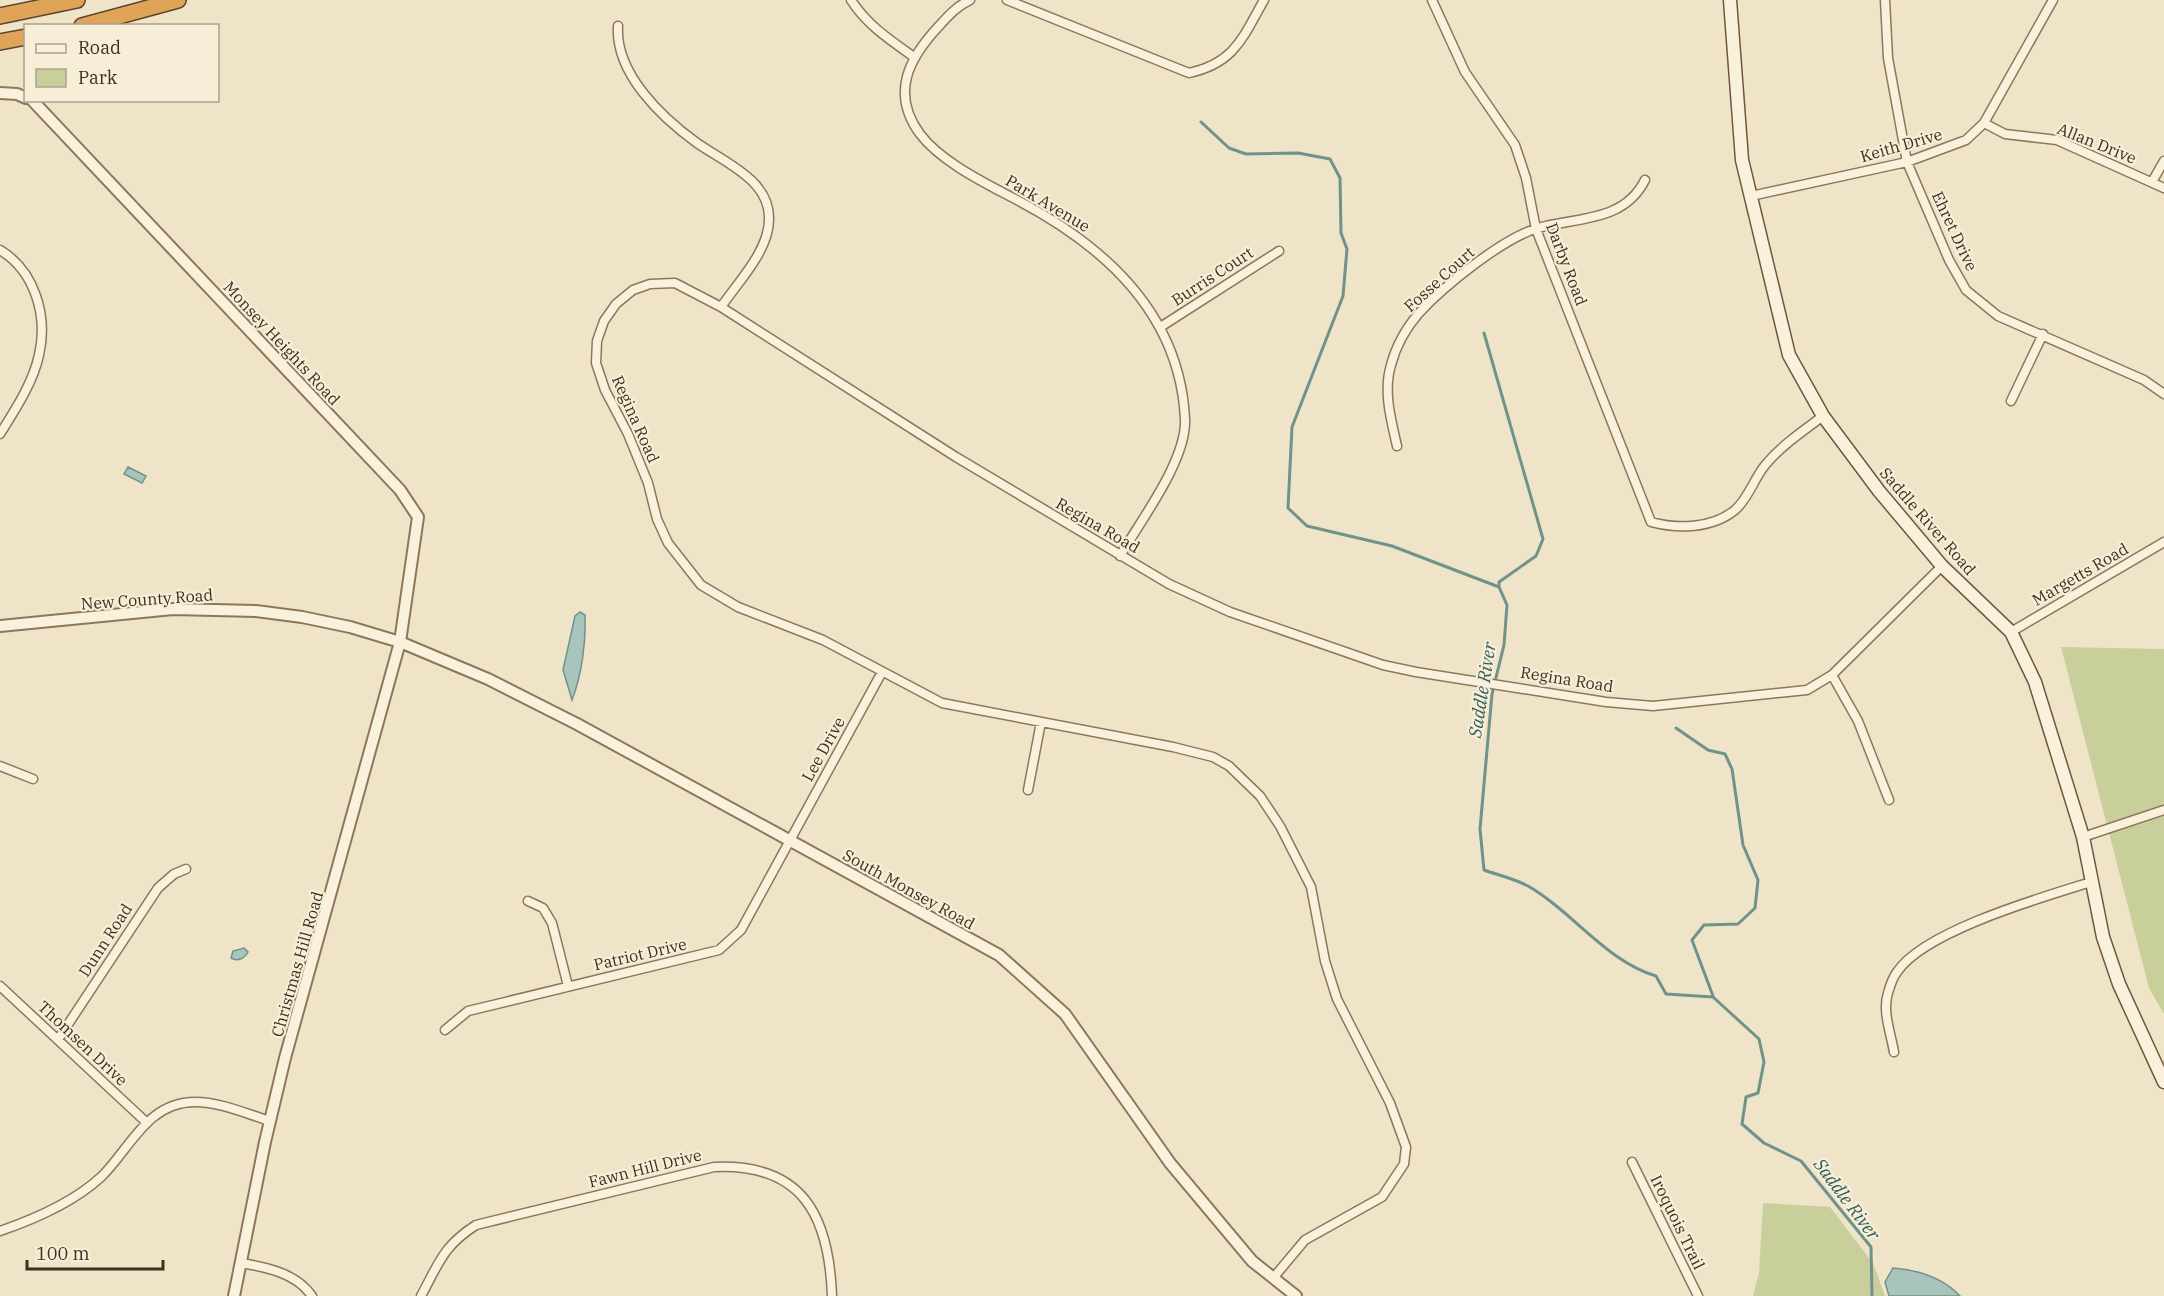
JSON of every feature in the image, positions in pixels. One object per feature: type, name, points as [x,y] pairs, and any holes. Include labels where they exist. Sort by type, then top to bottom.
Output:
[{"type":"highway","points":[[0,16],[77,0]]},
{"type":"highway","points":[[89,24],[178,0]]},
{"type":"highway","points":[[0,42],[24,37]]},
{"type":"main road","name":"Saddle River Road","points":[[1730,0],[1742,160],[1789,355],[1823,416],[1879,491],[1942,566],[2011,632],[2035,682],[2083,837],[2103,937],[2119,984],[2164,1082]]},
{"type":"street","points":[[851,0],[860,14],[879,32],[914,57]]},
{"type":"street","name":"Park Avenue","points":[[970,0],[959,5],[914,57],[905,81],[905,97],[912,119],[921,135],[974,177],[1076,234],[1122,275],[1162,326],[1178,368],[1185,420],[1182,448],[1120,556]]},
{"type":"street","points":[[1007,0],[1189,73],[1210,69],[1237,48],[1264,0]]},
{"type":"street","name":"Darby Road","points":[[1432,0],[1465,72],[1515,145],[1526,178],[1536,229],[1651,522],[1668,527],[1695,525],[1717,520],[1735,510],[1780,448],[1823,416]]},
{"type":"street","name":"Ehret Drive","points":[[1885,0],[1888,58],[1907,162],[1949,260],[1966,290],[1998,316],[2144,380],[2164,394]]},
{"type":"street","name":"Keith Drive","points":[[1751,196],[1907,162],[1966,140],[1984,123],[2053,0]]},
{"type":"street","points":[[618,26],[617,41],[623,60],[637,84],[668,119],[756,185],[767,202],[770,221],[762,245],[721,307]]},
{"type":"street","points":[[0,93],[17,94],[24,97]]},
{"type":"street","name":"Monsey Heights Road","points":[[34,102],[411,503],[418,517],[418,533],[400,642]]},
{"type":"street","name":"Allan Drive","points":[[1984,123],[2005,134],[2057,140],[2164,188]]},
{"type":"street","points":[[2152,182],[2164,161]]},
{"type":"street","name":"Fosse Court","points":[[1397,446],[1388,387],[1390,366],[1406,330],[1420,312],[1476,263],[1536,229],[1596,217],[1621,208],[1638,194],[1645,180]]},
{"type":"street","points":[[0,250],[23,267],[34,288],[41,316],[40,354],[34,372],[0,434]]},
{"type":"street","name":"Burris Court","points":[[1162,326],[1279,251]]},
{"type":"street","name":"Regina Road","points":[[1274,1277],[1305,1240],[1382,1197],[1404,1164],[1406,1147],[1390,1103],[1337,999],[1325,961],[1311,887],[1280,826],[1260,796],[1229,766],[1213,757],[1173,747],[942,703],[823,640],[738,607],[701,585],[668,543],[657,519],[648,483],[628,434],[605,390],[596,363],[597,341],[604,321],[616,304],[633,290],[650,284],[675,283],[721,307],[956,457],[1169,584],[1230,612],[1383,665],[1416,672],[1606,702],[1653,705],[1807,690],[1832,675],[1942,566]]},
{"type":"street","points":[[2011,401],[2043,334]]},
{"type":"street","name":"Margetts Road","points":[[2011,632],[2164,542]]},
{"type":"street","name":"New County Road","points":[[0,626],[173,609],[214,608],[302,617],[350,627],[400,642]]},
{"type":"street","name":"South Monsey Road","points":[[400,642],[457,665],[562,716],[999,955],[1065,1014],[1170,1163],[1252,1260],[1296,1296]]},
{"type":"street","name":"Christmas Hill Road","points":[[234,1296],[270,1120],[301,998],[358,801],[400,642]]},
{"type":"street","name":"Lee Drive","points":[[790,840],[882,672]]},
{"type":"street","points":[[1832,675],[1858,721],[1889,800]]},
{"type":"street","points":[[1028,790],[1041,722]]},
{"type":"street","points":[[0,766],[33,779]]},
{"type":"street","points":[[2083,837],[2164,810]]},
{"type":"street","name":"Patriot Drive","points":[[445,1030],[468,1011],[719,950],[741,930],[790,840]]},
{"type":"street","name":"Dunn Road","points":[[59,1038],[158,888],[174,874],[186,869]]},
{"type":"street","points":[[1894,1052],[1886,1012],[1887,995],[1897,972],[1912,956],[1948,935],[2016,906],[2091,882]]},
{"type":"street","points":[[528,901],[543,908],[552,923],[568,986]]},
{"type":"street","name":"Thomsen Drive","points":[[0,986],[59,1038],[146,1122]]},
{"type":"street","points":[[0,1231],[72,1199],[101,1176],[146,1122],[176,1105],[194,1102],[215,1105],[270,1120]]},
{"type":"street","name":"Iroquois Trail","points":[[1632,1162],[1698,1296]]},
{"type":"street","name":"Fawn Hill Drive","points":[[421,1296],[444,1251],[457,1237],[476,1225],[714,1167],[741,1166],[774,1175],[801,1195],[820,1222],[828,1246],[832,1296]]},
{"type":"street","points":[[241,1263],[263,1266],[291,1277],[312,1296]]},
{"type":"green space","points":[[2061,647],[2164,649],[2164,1014],[2149,988]]},
{"type":"green space","points":[[1763,1203],[1830,1207],[1873,1263],[1885,1296],[1753,1296],[1759,1273]]},
{"type":"water","points":[[128,467],[146,476],[142,483],[124,474]]},
{"type":"water","points":[[580,612],[585,615],[584,647],[581,669],[572,700],[563,670],[575,616]]},
{"type":"water","points":[[244,948],[248,952],[243,958],[236,960],[231,958],[233,951]]},
{"type":"water","points":[[1893,1268],[1937,1279],[1960,1296],[1889,1296],[1885,1282]]},
{"type":"waterway","name":"Saddle River","points":[[1201,122],[1229,148],[1246,154],[1298,153],[1330,159],[1340,178],[1341,233],[1347,249],[1343,296],[1292,427],[1288,508],[1307,526],[1392,546],[1499,587],[1507,605],[1504,645],[1492,694],[1480,829],[1484,870],[1528,886],[1560,909],[1605,948],[1638,969],[1656,976],[1666,994],[1713,997],[1759,1039],[1764,1062],[1758,1093],[1746,1097],[1742,1124],[1764,1143],[1801,1161],[1871,1247],[1872,1296]]},
{"type":"waterway","points":[[1484,333],[1543,539],[1536,556],[1499,582],[1499,587]]},
{"type":"waterway","points":[[1676,728],[1708,750],[1725,754],[1732,769],[1743,845],[1758,880],[1755,908],[1738,924],[1704,925],[1692,940],[1713,996]]}]
